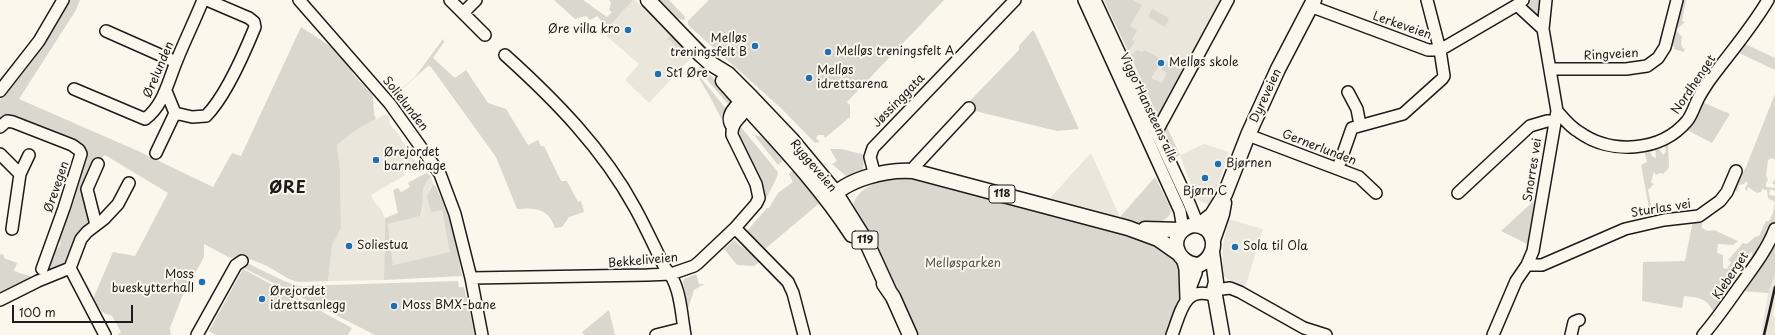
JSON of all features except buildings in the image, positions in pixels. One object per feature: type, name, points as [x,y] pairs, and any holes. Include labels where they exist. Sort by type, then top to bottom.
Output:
[{"type":"main road","name":"Ryggeveien","points":[[648,0],[710,63],[722,81],[747,103],[779,142],[834,197],[867,243],[888,291],[910,335]]},
{"type":"main road","name":"Dyreveien","points":[[1198,225],[1212,215],[1225,194],[1248,135],[1278,70],[1312,3]]},
{"type":"main road","name":"118","points":[[834,197],[855,192],[875,176],[895,171],[913,171],[1128,228],[1158,239],[1189,263],[1198,265]]},
{"type":"main road","name":"Dyreveien","points":[[1213,246],[1222,214],[1225,194]]},
{"type":"main road","name":"118","points":[[1128,228],[1160,230],[1182,229],[1188,226],[1198,225]]},
{"type":"main road","points":[[1198,225],[1206,228],[1211,233],[1216,282],[1215,293],[1222,335]]},
{"type":"main road","points":[[1180,256],[1176,241],[1182,229]]},
{"type":"main road","points":[[1213,246],[1206,262],[1198,265],[1208,284],[1215,293]]},
{"type":"street","points":[[0,91],[39,41],[63,0]]},
{"type":"street","name":"Ørelunden","points":[[74,89],[145,119],[154,113],[166,91],[176,62],[203,0]]},
{"type":"street","points":[[175,113],[192,117],[206,116],[215,107],[236,69],[255,27],[254,22],[248,18],[208,0]]},
{"type":"street","name":"Solielunden","points":[[299,0],[390,104],[440,174],[455,214],[471,278],[482,335]]},
{"type":"street","points":[[450,0],[485,35]]},
{"type":"street","points":[[463,13],[476,0]]},
{"type":"street","name":"Jøssinggata","points":[[875,176],[870,157],[873,148],[1015,0]]},
{"type":"street","name":"Viggo Hansteens alle","points":[[1084,0],[1180,211],[1182,229]]},
{"type":"street","name":"Viggo Hansteens alle","points":[[1095,0],[1198,225]]},
{"type":"street","points":[[1156,133],[1228,0]]},
{"type":"street","points":[[1338,168],[1352,128],[1403,114],[1444,76],[1440,50],[1427,0]]},
{"type":"street","name":"Snorres vei","points":[[1493,335],[1516,281],[1527,265],[1535,242],[1556,116],[1543,29],[1546,0]]},
{"type":"street","name":"Ringveien","points":[[1550,69],[1626,69],[1647,66],[1658,58],[1665,48],[1677,0]]},
{"type":"street","name":"Nordhenget","points":[[1556,116],[1592,140],[1606,144],[1628,147],[1646,146],[1669,137],[1689,118],[1701,93],[1748,32],[1768,0]]},
{"type":"street","name":"Lerkeveien","points":[[1312,3],[1428,50],[1440,50]]},
{"type":"street","points":[[1440,50],[1520,3],[1543,29]]},
{"type":"street","points":[[106,31],[176,62]]},
{"type":"street","points":[[505,55],[547,94],[601,155],[635,208],[665,268],[671,274],[675,284],[684,331],[656,335]]},
{"type":"street","points":[[156,153],[175,113],[166,91]]},
{"type":"street","points":[[1348,92],[1357,109],[1360,125]]},
{"type":"street","name":"Bekkeliveien","points":[[471,278],[606,277],[671,274],[686,270],[698,263],[734,228],[756,204],[759,198],[756,184],[734,142],[733,128],[729,121],[731,111],[747,103]]},
{"type":"street","points":[[913,171],[915,166],[969,108]]},
{"type":"street","points":[[1458,193],[1530,126],[1547,121],[1556,116]]},
{"type":"street","name":"Ørevegen","points":[[0,127],[7,121],[13,122],[72,145],[79,150],[81,154],[64,208],[42,269]]},
{"type":"street","name":"Gernerlunden","points":[[1248,135],[1359,177],[1376,193]]},
{"type":"street","points":[[0,154],[7,163],[20,174]]},
{"type":"street","points":[[12,229],[20,174],[29,155]]},
{"type":"street","points":[[96,225],[87,189],[98,164]]},
{"type":"street","name":"Sturlas vei","points":[[1527,265],[1542,265],[1625,228],[1664,220],[1700,216],[1720,201],[1727,192],[1736,171]]},
{"type":"street","points":[[0,300],[38,281],[70,268],[81,239],[104,219],[118,204],[129,183]]},
{"type":"street","points":[[734,228],[788,282],[794,293],[804,335]]},
{"type":"street","name":"Kleberget","points":[[1703,335],[1718,318],[1753,268],[1771,239],[1775,229]]},
{"type":"street","points":[[1180,256],[1185,269],[1186,299]]},
{"type":"street","points":[[197,335],[236,265],[242,261]]},
{"type":"street","points":[[1172,335],[1198,265]]},
{"type":"street","points":[[70,268],[104,335]]},
{"type":"street","points":[[1186,299],[1202,292],[1215,293],[1230,288],[1240,292],[1314,334],[1326,335]]},
{"type":"street","points":[[1571,335],[1574,322],[1579,320]]},
{"type":"shaded area","points":[[633,0],[635,0],[672,35],[691,58],[649,103],[625,80],[639,64],[603,33]]},
{"type":"shaded area","name":"Melløs skole","points":[[1104,0],[1222,0],[1159,119],[1128,51]]},
{"type":"shaded area","points":[[386,114],[390,118],[389,123],[398,134],[417,164],[403,170],[405,175],[371,195],[375,203],[381,209],[385,219],[384,280],[328,281],[332,246],[341,228],[340,170],[337,145],[353,132]]},
{"type":"shaded area","points":[[1204,144],[1229,152],[1211,206],[1196,199],[1180,155]]},
{"type":"shaded area","points":[[1091,153],[1120,217],[1050,198]]},
{"type":"shaded area","points":[[431,176],[433,184],[429,190],[442,210],[451,252],[393,265],[388,224],[420,216],[423,210],[422,195],[424,184]]},
{"type":"shaded area","points":[[1228,219],[1263,229],[1245,288],[1224,277],[1222,272],[1223,245]]},
{"type":"shaded area","points":[[1775,275],[1775,302],[1773,315],[1775,317],[1775,335],[1761,335],[1768,293]]},
{"type":"green space","points":[[68,0],[80,0],[76,10],[19,99],[138,151],[213,187],[232,153],[241,156],[301,27],[330,46],[331,44],[348,63],[353,74],[373,96],[374,114],[376,119],[353,132],[337,145],[340,170],[341,228],[332,246],[328,281],[298,282],[289,279],[267,266],[245,257],[230,258],[204,244],[204,257],[182,297],[170,328],[171,335],[117,335],[121,332],[112,316],[102,312],[93,299],[113,252],[135,256],[168,193],[105,155],[95,163],[88,181],[92,225],[67,265],[0,298],[0,254],[4,255],[4,258],[17,263],[14,271],[38,279],[54,250],[58,248],[61,243],[56,239],[85,157],[7,119],[0,119],[0,100],[22,71]]},
{"type":"green space","points":[[554,0],[583,0],[607,17],[612,12],[609,10],[611,3],[609,0],[633,0],[605,31],[600,19],[597,16],[590,20],[586,16],[575,19]]},
{"type":"green space","points":[[658,0],[669,0],[686,18],[683,20],[676,18]]},
{"type":"green space","name":"Melløs idrettsarena","points":[[709,0],[944,0],[847,102],[850,105],[850,117],[825,138],[824,135],[818,135],[816,138],[820,142],[815,143],[782,109],[688,25],[688,21]]},
{"type":"green space","points":[[1104,0],[1132,0],[1142,5],[1130,26],[1137,30],[1132,40],[1135,41],[1128,51]]},
{"type":"green space","points":[[1528,0],[1542,0],[1540,20],[1527,10],[1524,3]]},
{"type":"green space","points":[[1683,0],[1686,0],[1682,21],[1685,22],[1676,30],[1682,37],[1681,44],[1683,49],[1685,48],[1684,52],[1674,49],[1674,46],[1670,44]]},
{"type":"green space","points":[[1152,9],[1169,18],[1165,27],[1148,17]]},
{"type":"green space","points":[[683,26],[769,103],[767,105],[680,27]]},
{"type":"green space","points":[[1033,30],[1079,129],[1057,131],[971,110],[966,105],[1019,50],[1019,46]]},
{"type":"green space","points":[[672,35],[690,56],[686,58],[681,57],[683,55],[670,40],[666,40]]},
{"type":"green space","points":[[443,39],[444,42],[433,58],[455,78],[466,70],[488,103],[506,109],[528,145],[538,140],[541,146],[544,146],[561,181],[567,181],[578,202],[581,201],[584,212],[569,217],[562,227],[555,228],[549,217],[541,211],[530,208],[517,209],[496,157],[431,67],[428,66],[392,98],[415,77]]},
{"type":"green space","points":[[1743,43],[1775,58],[1775,70],[1739,53],[1730,63],[1729,61]]},
{"type":"green space","points":[[1137,50],[1142,52],[1144,50],[1163,60],[1151,78],[1162,83],[1167,73],[1161,69],[1165,61],[1184,71],[1159,119],[1131,56]]},
{"type":"green space","points":[[701,66],[724,88],[732,101],[731,103],[729,104],[726,102],[699,70],[699,67]]},
{"type":"green space","points":[[697,73],[727,110],[725,121],[723,122]]},
{"type":"green space","points":[[1775,94],[1775,160],[1772,158],[1768,160],[1766,175],[1768,180],[1766,187],[1774,188],[1775,185],[1775,191],[1770,189],[1769,195],[1775,196],[1775,202],[1768,198],[1767,190],[1764,190],[1763,188],[1761,192],[1757,193],[1748,187],[1747,191],[1745,188],[1748,183],[1746,181],[1744,184],[1739,185],[1737,192],[1734,190],[1746,167]]},
{"type":"green space","points":[[1702,102],[1730,114],[1712,143],[1685,129]]},
{"type":"green space","points":[[1166,125],[1180,155],[1176,157],[1164,129]]},
{"type":"green space","points":[[740,126],[778,172],[778,175],[766,199],[763,198],[740,139]]},
{"type":"green space","points":[[754,135],[762,137],[783,160],[778,165]]},
{"type":"green space","points":[[1668,141],[1669,168],[1663,174],[1660,173],[1656,175],[1654,172],[1651,182],[1654,184],[1648,190],[1654,219],[1651,219],[1641,165],[1647,162],[1644,150],[1648,149],[1653,157],[1656,158],[1655,148],[1658,147],[1663,155],[1666,151],[1664,144]]},
{"type":"green space","points":[[830,149],[841,149],[862,154],[864,157],[863,170],[849,177],[846,176],[832,164],[837,161]]},
{"type":"green space","points":[[795,169],[822,201],[765,249],[764,254],[746,232],[767,208],[769,208],[778,193],[793,182],[789,174]]},
{"type":"green space","points":[[426,173],[431,176],[424,187],[423,205],[420,216],[388,224],[393,265],[450,252],[442,210],[431,212],[427,196],[433,184],[436,187],[451,221],[462,276],[384,280],[385,218],[398,213],[393,190],[398,188],[401,192],[410,187],[408,183]]},
{"type":"green space","name":"Melløsparken","points":[[900,177],[915,178],[1155,241],[1176,260],[1182,277],[1182,287],[1176,318],[1170,335],[917,335],[853,207],[859,194],[871,185]]},
{"type":"green space","points":[[1155,177],[1170,207],[1171,212],[1167,218],[1162,221],[1148,224],[1120,217]]},
{"type":"green space","points":[[1538,197],[1529,245],[1501,231]]},
{"type":"green space","points":[[1775,202],[1775,223],[1767,241],[1735,291],[1715,314],[1706,302],[1695,297],[1684,296],[1682,308],[1642,301],[1643,262],[1685,261],[1693,220],[1702,221],[1702,228],[1708,231],[1714,230],[1738,241],[1733,245],[1718,244],[1717,253],[1723,255],[1723,268],[1727,269],[1731,262],[1728,260],[1743,243],[1747,244],[1755,237],[1759,236],[1766,221],[1769,221],[1773,213]],"holes":[[[1752,252],[1753,259],[1734,288],[1724,288],[1721,286],[1721,282],[1726,279],[1727,273],[1730,271],[1735,272],[1733,270],[1735,265],[1739,265],[1742,268],[1748,255]]]},
{"type":"green space","points":[[1775,239],[1775,275],[1768,293],[1741,291]]},
{"type":"green space","points":[[734,240],[745,249],[748,248],[761,261],[754,266],[737,265],[724,249]]},
{"type":"green space","name":"Moss BMX-bane","points":[[247,263],[284,281],[299,286],[458,281],[459,287],[464,287],[475,335],[375,335],[240,266]]},
{"type":"green space","name":"Ørejordet idrettsanlegg","points":[[243,269],[352,328],[348,335],[216,335],[209,331]]},
{"type":"green space","points":[[696,274],[699,284],[704,284],[694,290],[688,309],[683,282],[684,279]]},
{"type":"green space","points":[[609,310],[615,335],[584,335],[582,332]]},
{"type":"railway","points":[[1764,335],[1775,287]]},
{"type":"place","name":"Øre villa kro","points":[[628,30]]},
{"type":"place","name":"Melløs treningsfelt B","points":[[755,46]]},
{"type":"place","name":"Melløs treningsfelt A","points":[[828,52]]},
{"type":"place","name":"Melløs skole","points":[[1161,63]]},
{"type":"place","name":"St1 Øre","points":[[658,74]]},
{"type":"place","name":"Melløs idrettsarena","points":[[809,78]]},
{"type":"place","name":"Ørejordet barnehage","points":[[376,160]]},
{"type":"place","name":"Bjørnen","points":[[1218,164]]},
{"type":"place","name":"Bjørn C","points":[[1205,178]]},
{"type":"place","name":"Soliestua","points":[[349,246]]},
{"type":"place","name":"Sola til Ola","points":[[1235,247]]},
{"type":"place","name":"Moss bueskytterhall","points":[[202,282]]},
{"type":"place","name":"Ørejordet idrettsanlegg","points":[[262,299]]},
{"type":"place","name":"Moss BMX-bane","points":[[394,306]]},
{"type":"district","name":"ØRE","points":[[288,189]]}]
